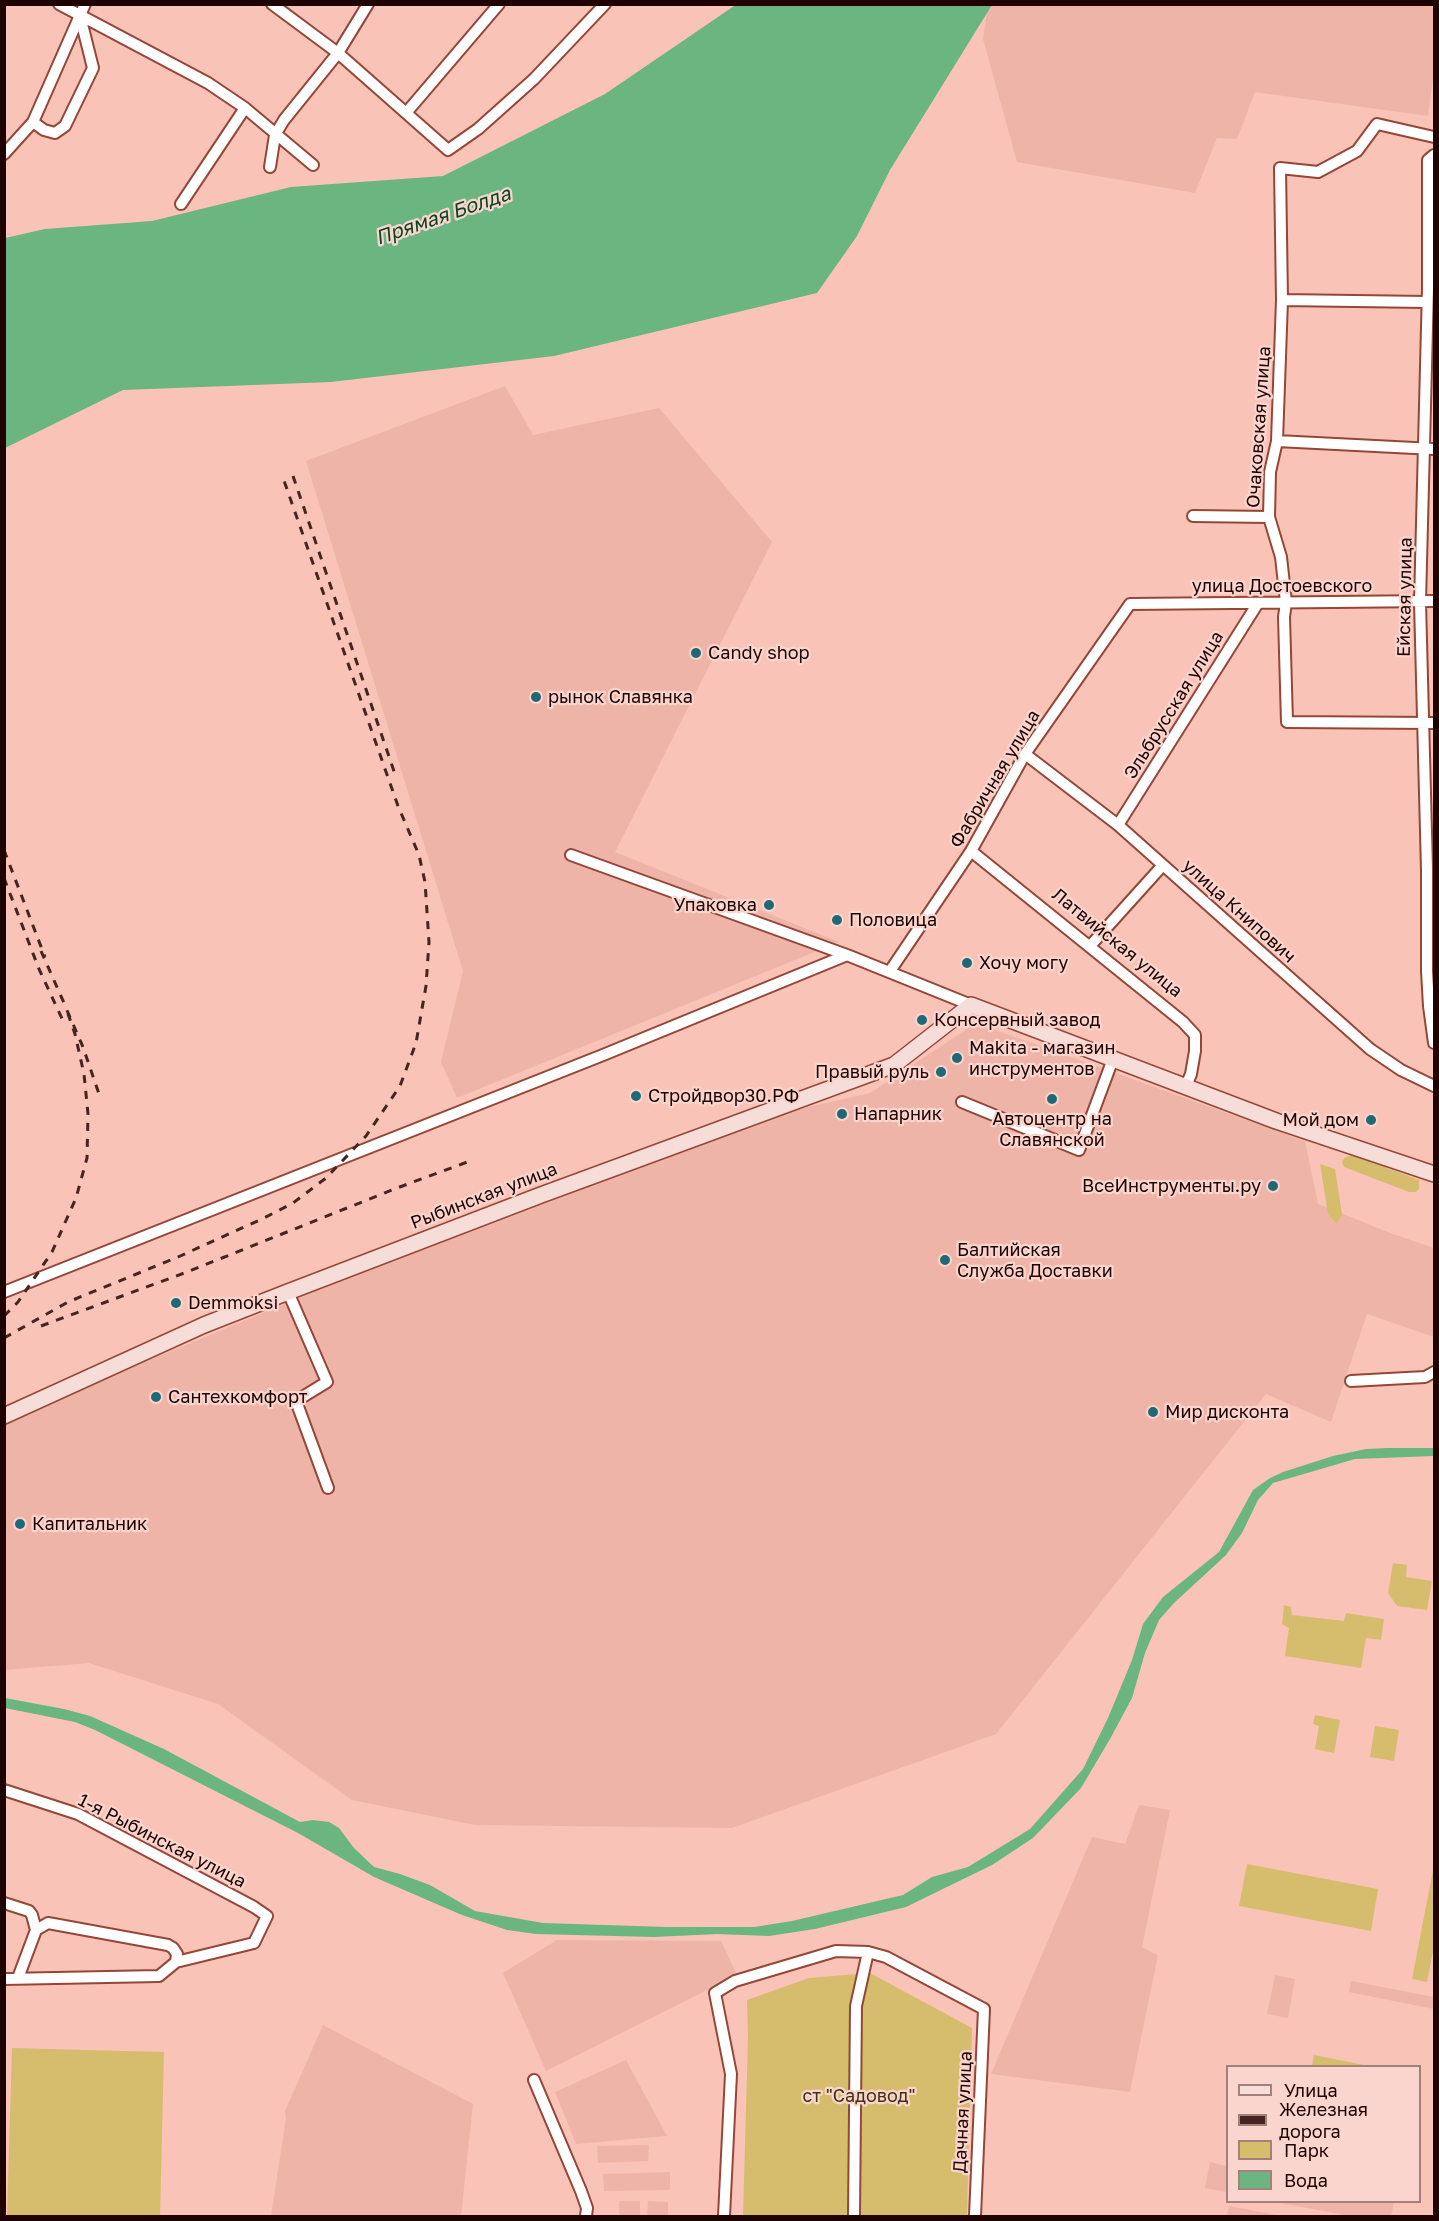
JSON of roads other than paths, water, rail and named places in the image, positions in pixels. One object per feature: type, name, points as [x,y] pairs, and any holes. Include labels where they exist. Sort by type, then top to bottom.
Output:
[{"type":"main road","points":[[971,1005],[1287,1125],[1433,1174]]},
{"type":"main road","name":"Рыбинская улица","points":[[4,1416],[204,1326],[288,1292],[541,1195],[894,1065],[971,1005]]},
{"type":"street","points":[[59,4],[208,83],[245,108],[313,165]]},
{"type":"street","points":[[4,154],[33,122],[85,4]]},
{"type":"street","points":[[272,4],[338,52],[448,150],[478,129],[534,79],[605,4]]},
{"type":"street","points":[[270,167],[275,135],[338,52],[368,4]]},
{"type":"street","points":[[406,113],[499,4]]},
{"type":"street","points":[[33,122],[44,130],[55,133],[65,126],[93,68],[80,16]]},
{"type":"street","points":[[181,204],[245,108]]},
{"type":"street","name":"Очаковская улица","points":[[1422,723],[1287,722],[1284,617],[1286,602],[1281,557],[1269,517],[1270,472],[1277,441],[1282,300],[1280,168],[1318,172],[1357,151],[1377,124],[1434,137]]},
{"type":"street","name":"Ейская улица","points":[[1434,155],[1428,160],[1431,288],[1427,302],[1430,449],[1420,602],[1422,723],[1431,870],[1429,1006],[1434,1043]]},
{"type":"street","points":[[1282,300],[1427,302]]},
{"type":"street","points":[[1277,441],[1430,449]]},
{"type":"street","points":[[1193,516],[1269,517]]},
{"type":"street","name":"улица Достоевского","points":[[1130,604],[1434,601]]},
{"type":"street","name":"Эльбрусская улица","points":[[1118,825],[1258,603]]},
{"type":"street","name":"Фабричная улица","points":[[890,971],[970,851],[1025,754],[1130,604]]},
{"type":"street","points":[[1422,723],[1434,723]]},
{"type":"street","name":"улица Книпович","points":[[1025,754],[1118,825],[1370,1049],[1401,1070],[1434,1086]]},
{"type":"street","name":"Латвийская улица","points":[[970,851],[1183,1022],[1195,1035],[1196,1052],[1186,1086]]},
{"type":"street","points":[[572,855],[890,971],[971,1005]]},
{"type":"street","points":[[1090,946],[1163,865]]},
{"type":"street","points":[[4,1292],[603,1055],[847,955]]},
{"type":"street","points":[[962,1102],[1079,1150],[1113,1059]]},
{"type":"street","points":[[288,1292],[327,1382],[296,1401],[328,1488]]},
{"type":"street","points":[[1351,1381],[1425,1377],[1434,1372]]},
{"type":"street","name":"1-я Рыбинская улица","points":[[4,1790],[78,1814],[254,1906],[267,1916],[254,1943],[176,1962]]},
{"type":"street","points":[[4,1903],[29,1911],[36,1930],[18,1978]]},
{"type":"street","points":[[4,1979],[159,1976],[176,1962],[177,1954],[168,1945],[48,1923],[36,1930]]},
{"type":"street","points":[[724,2217],[731,2074],[714,1993],[735,1981],[837,1951],[868,1952],[856,2006],[855,2217]]},
{"type":"street","name":"Дачная улица","points":[[868,1952],[886,1957],[984,2009],[975,2217]]},
{"type":"street","points":[[534,2080],[581,2191],[587,2208],[586,2217]]},
{"type":"water","name":"Прямая Болда","points":[[737,4],[992,5],[890,170],[857,236],[817,293],[554,356],[331,382],[123,390],[5,448],[5,238],[45,229],[152,221],[291,187],[443,176],[605,94]]},
{"type":"water","points":[[1434,1448],[1434,1456],[1355,1459],[1273,1483],[1258,1500],[1242,1533],[1226,1555],[1159,1620],[1145,1653],[1132,1698],[1110,1739],[1081,1788],[1033,1838],[992,1865],[906,1907],[815,1929],[769,1936],[717,1934],[654,1937],[536,1934],[507,1930],[462,1915],[374,1877],[298,1833],[95,1730],[75,1722],[5,1708],[5,1698],[90,1716],[164,1749],[300,1822],[313,1820],[329,1822],[339,1828],[354,1848],[374,1867],[430,1885],[475,1911],[543,1923],[667,1927],[754,1927],[792,1921],[903,1895],[932,1877],[968,1867],[1030,1829],[1083,1769],[1108,1718],[1132,1660],[1143,1624],[1163,1597],[1219,1552],[1253,1490],[1283,1472],[1333,1456],[1366,1449]]},
{"type":"railway","points":[[4,1338],[68,1302],[178,1257],[293,1203],[326,1178],[366,1136],[400,1086],[416,1043],[426,986],[429,942],[425,882],[419,855],[398,806],[282,475]]},
{"type":"railway","points":[[293,476],[396,777]]},
{"type":"railway","points":[[4,850],[45,957]]},
{"type":"railway","points":[[4,878],[39,969],[64,1023]]},
{"type":"railway","points":[[41,951],[64,1003]]},
{"type":"railway","points":[[4,1316],[18,1302],[52,1252],[76,1198],[87,1158],[88,1114],[84,1074],[75,1034],[66,1008],[83,1047],[99,1094]]},
{"type":"railway","points":[[41,1326],[187,1272],[470,1161]]},
{"type":"place","name":"Candy shop","points":[[696,653]]},
{"type":"place","name":"рынок Славянка","points":[[536,697]]},
{"type":"place","name":"Упаковка","points":[[769,905]]},
{"type":"place","name":"Половица","points":[[837,920]]},
{"type":"place","name":"Хочу могу","points":[[967,963]]},
{"type":"place","name":"Консервный завод","points":[[922,1020]]},
{"type":"place","name":"Makita - магазин инструментов","points":[[957,1058]]},
{"type":"place","name":"Правый руль","points":[[941,1072]]},
{"type":"place","name":"Стройдвор30.РФ","points":[[636,1096]]},
{"type":"place","name":"Автоцентр на Славянской","points":[[1052,1099]]},
{"type":"place","name":"Напарник","points":[[842,1114]]},
{"type":"place","name":"Мой дом","points":[[1371,1120]]},
{"type":"place","name":"ВсеИнструменты.ру","points":[[1273,1186]]},
{"type":"place","name":"Балтийская Служба Доставки","points":[[945,1260]]},
{"type":"place","name":"Demmoksi","points":[[176,1303]]},
{"type":"place","name":"Сантехкомфорт","points":[[156,1397]]},
{"type":"place","name":"Мир дисконта","points":[[1153,1412]]},
{"type":"place","name":"Капитальник","points":[[20,1524]]},
{"type":"park label","name":"ст \"Садовод\"","points":[[859,2096]]}]
